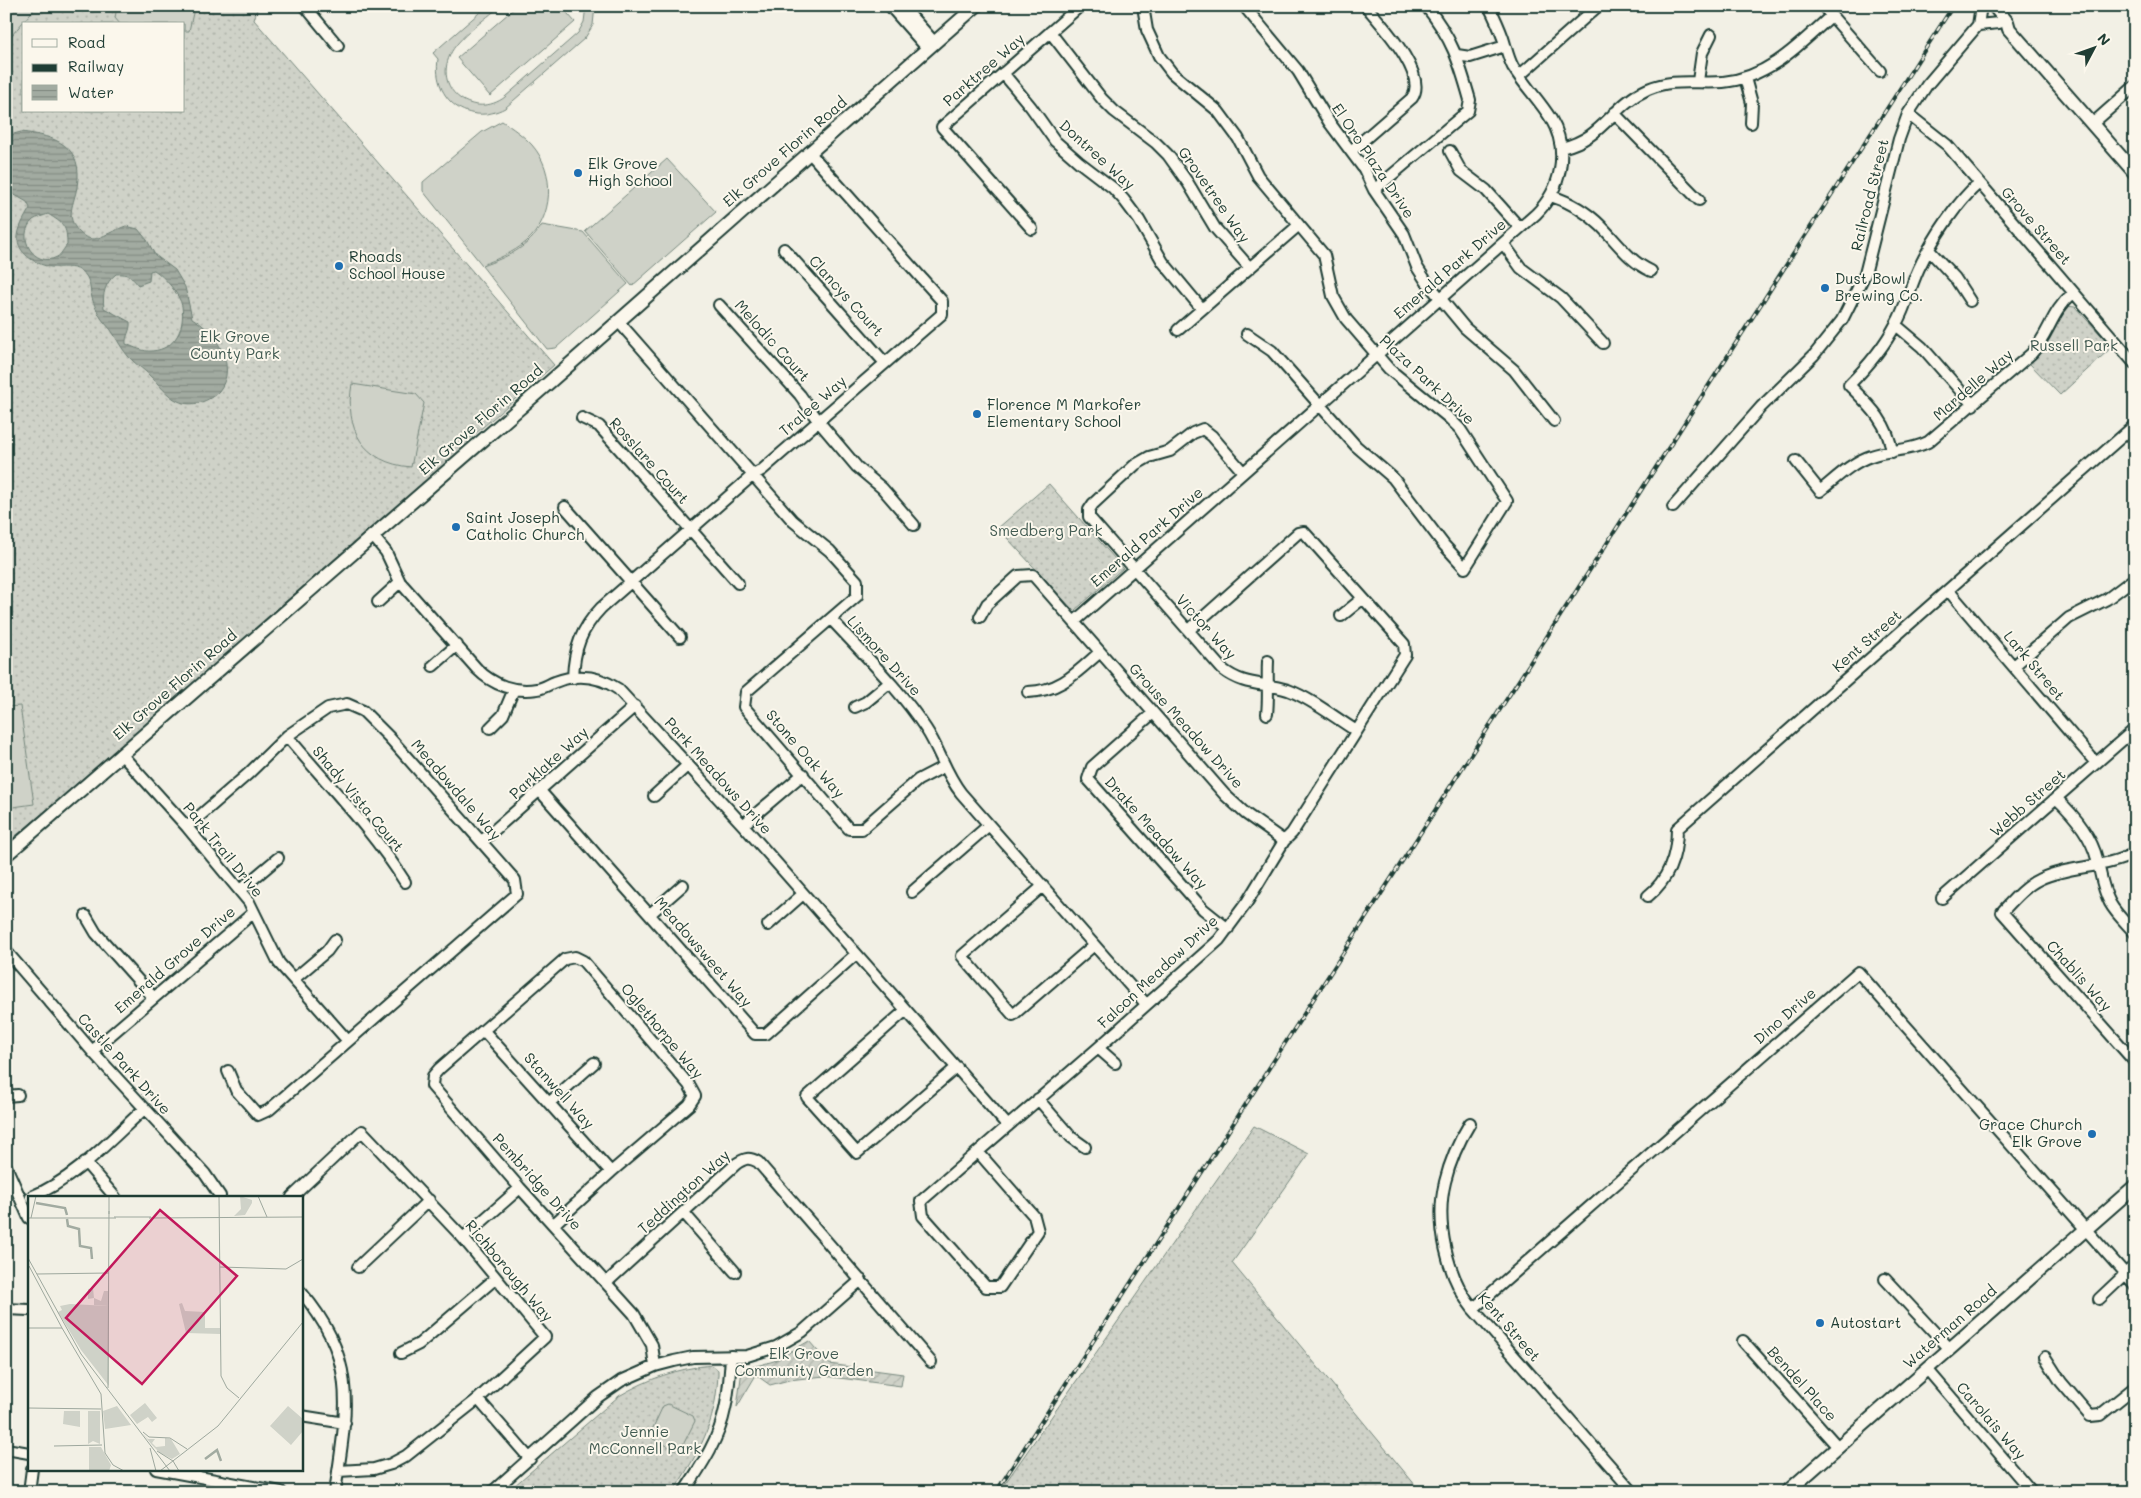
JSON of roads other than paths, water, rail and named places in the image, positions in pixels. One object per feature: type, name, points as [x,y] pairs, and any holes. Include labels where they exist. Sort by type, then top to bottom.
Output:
[{"type":"main road","name":"Elk Grove Florin Road","points":[[6,855],[976,6]]},
{"type":"main road","points":[[1991,7],[2007,22],[2004,26],[2135,173]]},
{"type":"main road","name":"Waterman Road","points":[[1787,1492],[2135,1186]]},
{"type":"street","points":[[305,6],[338,46]]},
{"type":"street","points":[[890,6],[931,45]]},
{"type":"street","points":[[902,6],[931,45]]},
{"type":"street","name":"Parktree Way","points":[[1032,229],[942,127],[1080,6]]},
{"type":"street","name":"Plaza Park Drive","points":[[1143,6],[1147,30],[1159,56],[1172,72],[1206,99],[1228,124],[1258,176],[1324,255],[1330,288],[1341,312],[1376,355],[1402,382],[1438,408],[1460,429],[1507,501],[1465,568],[1438,538],[1393,478],[1356,446],[1272,351],[1248,334]]},
{"type":"street","name":"El Oro Plaza Drive","points":[[1244,6],[1298,71],[1329,122],[1364,169],[1374,190],[1404,234],[1421,275],[1465,328],[1514,370],[1554,421]]},
{"type":"street","points":[[1351,151],[1412,98],[1416,90],[1412,71],[1404,55],[1394,39],[1366,6]]},
{"type":"street","points":[[1374,190],[1468,111],[1470,100],[1457,55],[1442,26],[1426,6]]},
{"type":"street","name":"Emerald Park Drive","points":[[1074,622],[1520,228],[1542,208],[1551,196],[1560,171],[1561,148],[1557,133],[1551,119],[1519,76],[1509,59],[1489,6]]},
{"type":"street","points":[[1519,76],[1598,6]]},
{"type":"street","points":[[1823,6],[1880,71]]},
{"type":"street","points":[[1981,6],[1978,24],[2004,26]]},
{"type":"street","points":[[1561,148],[1580,143],[1592,136],[1614,113],[1632,98],[1648,89],[1674,82],[1722,82],[1745,78],[1774,64],[1832,16]]},
{"type":"street","name":"Railroad Street","points":[[1673,507],[1761,407],[1818,350],[1842,320],[1859,288],[1870,258],[1899,139],[1908,114],[1927,85],[1978,24]]},
{"type":"street","name":"Grovetree Way","points":[[1050,32],[1102,99],[1168,155],[1188,182],[1215,228],[1250,268]]},
{"type":"street","points":[[1698,81],[1702,54],[1711,35]]},
{"type":"street","points":[[1457,55],[1470,56],[1505,46]]},
{"type":"street","name":"Dontree Way","points":[[1003,73],[1031,106],[1055,141],[1113,188],[1124,200],[1139,220],[1163,262],[1202,309]]},
{"type":"street","points":[[1745,78],[1752,103],[1751,123]]},
{"type":"street","points":[[2092,124],[2135,86]]},
{"type":"street","points":[[1614,113],[1699,200]]},
{"type":"street","name":"Grove Street","points":[[1908,114],[1947,145],[2135,364]]},
{"type":"street","points":[[1450,151],[1461,171],[1486,190],[1520,228]]},
{"type":"street","name":"Tralee Way","points":[[573,678],[574,657],[583,630],[601,608],[690,529],[819,422],[942,314],[942,301],[809,152]]},
{"type":"street","points":[[1892,452],[1887,431],[1880,417],[1849,385],[1877,354],[1896,325],[1910,295],[1921,264],[1929,250],[1960,201],[1979,182]]},
{"type":"street","points":[[1551,196],[1575,206],[1589,216],[1633,261],[1651,271]]},
{"type":"street","points":[[1178,330],[1299,225]]},
{"type":"street","points":[[1503,243],[1521,268],[1561,298],[1603,343]]},
{"type":"street","name":"Clancys Court","points":[[784,249],[886,363]]},
{"type":"street","points":[[1929,250],[1955,278],[1970,300]]},
{"type":"street","name":"Mardelle Way","points":[[1796,461],[1820,491],[1862,459],[1877,454],[1912,448],[1928,442],[2036,349],[2057,309],[2073,293]]},
{"type":"street","name":"Melodic Court","points":[[720,305],[800,395],[819,422],[858,467],[882,488],[914,525]]},
{"type":"street","name":"Lismore Drive","points":[[618,321],[793,521],[830,551],[857,581],[857,596],[830,619],[889,683],[927,730],[943,766],[954,785],[1146,1004]]},
{"type":"street","points":[[1896,325],[1922,347],[1973,405]]},
{"type":"street","name":"Rosslare Court","points":[[582,418],[599,426],[738,583]]},
{"type":"street","name":"Kent Street","points":[[1648,896],[1658,888],[1668,873],[1677,840],[1677,829],[2135,425]]},
{"type":"street","name":"Victor Way","points":[[1243,472],[1212,436],[1203,429],[1193,433],[1170,451],[1149,457],[1135,465],[1093,504],[1088,514],[1091,520],[1189,630],[1216,664],[1228,674],[1249,684],[1282,688],[1296,694],[1355,730]]},
{"type":"street","points":[[566,507],[680,638]]},
{"type":"street","name":"Falcon Meadow Drive","points":[[979,1153],[1034,1216],[1038,1231],[1000,1287],[986,1287],[923,1216],[921,1201],[979,1153],[1208,951],[1228,930],[1405,655],[1404,644],[1304,532],[1298,534],[1189,630]]},
{"type":"street","name":"Park Meadows Drive","points":[[372,535],[386,552],[400,582],[482,674],[494,682],[514,689],[536,689],[573,678],[591,677],[612,685],[635,706],[743,825],[1008,1126]]},
{"type":"street","name":"Grouse Meadow Drive","points":[[980,617],[987,604],[1018,576],[1033,575],[1236,805],[1284,841]]},
{"type":"street","points":[[2014,666],[2069,618],[2107,599],[2135,578]]},
{"type":"street","points":[[378,602],[400,582]]},
{"type":"street","name":"Lark Street","points":[[1948,590],[2096,763]]},
{"type":"street","points":[[1341,616],[1362,599]]},
{"type":"street","name":"Stone Oak Way","points":[[830,619],[746,692],[744,706],[848,829],[862,830],[912,785],[943,766]]},
{"type":"street","points":[[433,666],[457,645]]},
{"type":"street","points":[[1028,692],[1048,690],[1062,684],[1100,652]]},
{"type":"street","points":[[1267,714],[1268,661]]},
{"type":"street","points":[[855,707],[866,702],[889,683]]},
{"type":"street","points":[[490,728],[502,716],[514,689]]},
{"type":"street","name":"Meadowdale Way","points":[[187,827],[248,774],[286,736],[328,708],[347,704],[357,707],[369,716],[389,736],[515,880],[517,894],[348,1041]]},
{"type":"street","name":"Parklake Way","points":[[482,841],[635,706]]},
{"type":"street","name":"Drake Meadow Way","points":[[1153,713],[1092,766],[1088,779],[1203,909],[1228,930]]},
{"type":"street","name":"Webb Street","points":[[1942,898],[2135,729]]},
{"type":"street","name":"Shady Vista Court","points":[[286,736],[358,819],[395,865],[405,882]]},
{"type":"street","name":"Park Trail Drive","points":[[121,754],[187,827],[240,890],[254,912],[275,956],[348,1041]]},
{"type":"street","points":[[654,796],[688,766]]},
{"type":"street","points":[[743,825],[803,774]]},
{"type":"street","name":"Meadowsweet Way","points":[[540,791],[755,1034],[766,1034],[856,954]]},
{"type":"street","points":[[2056,798],[2067,808],[2084,832],[2097,858],[2103,888],[2109,902],[2135,933]]},
{"type":"street","points":[[912,892],[989,825]]},
{"type":"street","points":[[2098,865],[2117,861],[2135,853]]},
{"type":"street","points":[[240,890],[278,858]]},
{"type":"street","name":"Chablis Way","points":[[2098,865],[2041,878],[2029,886],[2002,912],[2134,1061]]},
{"type":"street","points":[[650,914],[683,886]]},
{"type":"street","points":[[1043,886],[962,956],[1013,1015],[1094,945]]},
{"type":"street","points":[[768,924],[803,894]]},
{"type":"street","name":"Emerald Grove Drive","points":[[92,1052],[254,912]]},
{"type":"street","points":[[86,916],[96,933],[153,998]]},
{"type":"street","points":[[294,979],[327,951],[335,940]]},
{"type":"street","name":"Castle Park Drive","points":[[6,951],[92,1052],[205,1174],[220,1196]]},
{"type":"street","name":"Oglethorpe Way","points":[[484,1031],[565,958],[575,957],[583,961],[689,1085],[695,1096],[689,1105],[554,1224]]},
{"type":"street","name":"Dino Drive","points":[[1473,1309],[1858,972],[2086,1230]]},
{"type":"street","points":[[906,1010],[807,1097],[857,1153],[957,1067]]},
{"type":"street","name":"Stanwell Way","points":[[484,1031],[611,1172]]},
{"type":"street","name":"Pembridge Drive","points":[[484,1031],[436,1072],[431,1080],[432,1086],[520,1188],[607,1282],[641,1323],[652,1345],[655,1366]]},
{"type":"street","points":[[228,1071],[236,1090],[258,1115],[269,1110],[348,1041]]},
{"type":"street","points":[[1098,1048],[1115,1063]]},
{"type":"street","points":[[549,1103],[594,1063]]},
{"type":"street","points":[[6,1096],[18,1095]]},
{"type":"street","points":[[1038,1099],[1071,1137],[1085,1146]]},
{"type":"street","points":[[31,1196],[57,1184],[85,1162],[144,1109]]},
{"type":"street","name":"Kent Street","points":[[1470,1123],[1455,1151],[1444,1183],[1442,1215],[1446,1247],[1458,1284],[1473,1309],[1633,1492]]},
{"type":"street","name":"Richborough Way","points":[[293,1196],[362,1131],[429,1200],[545,1337],[478,1399],[399,1461],[374,1469],[338,1471]]},
{"type":"street","name":"Teddington Way","points":[[607,1282],[743,1159],[751,1158],[758,1162],[861,1280]]},
{"type":"street","points":[[85,1162],[114,1196]]},
{"type":"street","points":[[6,1166],[27,1198]]},
{"type":"street","points":[[462,1238],[520,1188]]},
{"type":"street","points":[[358,1266],[429,1200]]},
{"type":"street","points":[[684,1213],[735,1272]]},
{"type":"street","points":[[2086,1230],[2135,1285]]},
{"type":"street","points":[[2098,1298],[2135,1265]]},
{"type":"street","points":[[401,1353],[419,1344],[496,1278]]},
{"type":"street","points":[[1885,1279],[1950,1349]]},
{"type":"street","points":[[492,1492],[605,1392],[621,1381],[655,1366],[694,1356],[747,1356],[789,1341],[808,1327],[861,1280],[930,1362]]},
{"type":"street","points":[[302,1293],[326,1325],[339,1355],[346,1388],[345,1422],[335,1492]]},
{"type":"street","points":[[6,1309],[28,1310]]},
{"type":"street","name":"Bendel Place","points":[[1743,1341],[1838,1447]]},
{"type":"street","points":[[684,1492],[705,1460],[721,1425],[726,1402],[731,1356]]},
{"type":"street","points":[[2044,1357],[2061,1382],[2090,1416],[2100,1415],[2135,1388]]},
{"type":"street","name":"Carolais Way","points":[[1927,1369],[2032,1492]]},
{"type":"street","points":[[478,1399],[530,1459]]},
{"type":"street","points":[[302,1416],[345,1422]]},
{"type":"street","points":[[6,1449],[28,1453]]},
{"type":"street","points":[[29,1492],[32,1470]]},
{"type":"street","points":[[161,1470],[281,1492]]},
{"type":"water","points":[[21,132],[46,137],[56,140],[72,153],[78,173],[71,215],[74,226],[78,231],[87,238],[94,239],[126,226],[138,229],[147,240],[155,255],[175,270],[185,287],[192,318],[209,331],[222,350],[225,360],[225,381],[215,395],[195,404],[183,403],[170,396],[124,351],[98,312],[92,297],[89,281],[85,274],[74,268],[51,267],[40,264],[25,255],[18,240],[22,223],[30,208],[27,202],[6,190],[6,136]],"holes":[[[48,214],[64,226],[67,245],[57,257],[49,260],[41,259],[35,255],[30,249],[26,234],[33,220]],[[154,270],[175,291],[181,302],[183,314],[180,329],[173,342],[160,349],[149,351],[126,344],[130,322],[104,308],[103,298],[107,285],[116,274],[128,276],[138,285],[149,281],[150,271]]]},
{"type":"railway","points":[[996,1492],[1953,6]]},
{"type":"place","name":"Elk Grove High School","points":[[578,173]]},
{"type":"place","name":"Rhoads School House","points":[[339,266]]},
{"type":"place","name":"Dust Bowl Brewing Co.","points":[[1825,288]]},
{"type":"place","name":"Florence M Markofer Elementary School","points":[[977,414]]},
{"type":"place","name":"Saint Joseph Catholic Church","points":[[456,527]]},
{"type":"place","name":"Grace Church Elk Grove","points":[[2092,1134]]},
{"type":"place","name":"Autostart","points":[[1820,1323]]},
{"type":"park label","name":"Elk Grove County Park","points":[[235,346]]},
{"type":"park label","name":"Russell Park","points":[[2074,346]]},
{"type":"park label","name":"Smedberg Park","points":[[1046,531]]},
{"type":"park label","name":"Elk Grove Community Garden","points":[[804,1362]]},
{"type":"park label","name":"Jennie McConnell Park","points":[[645,1440]]}]
